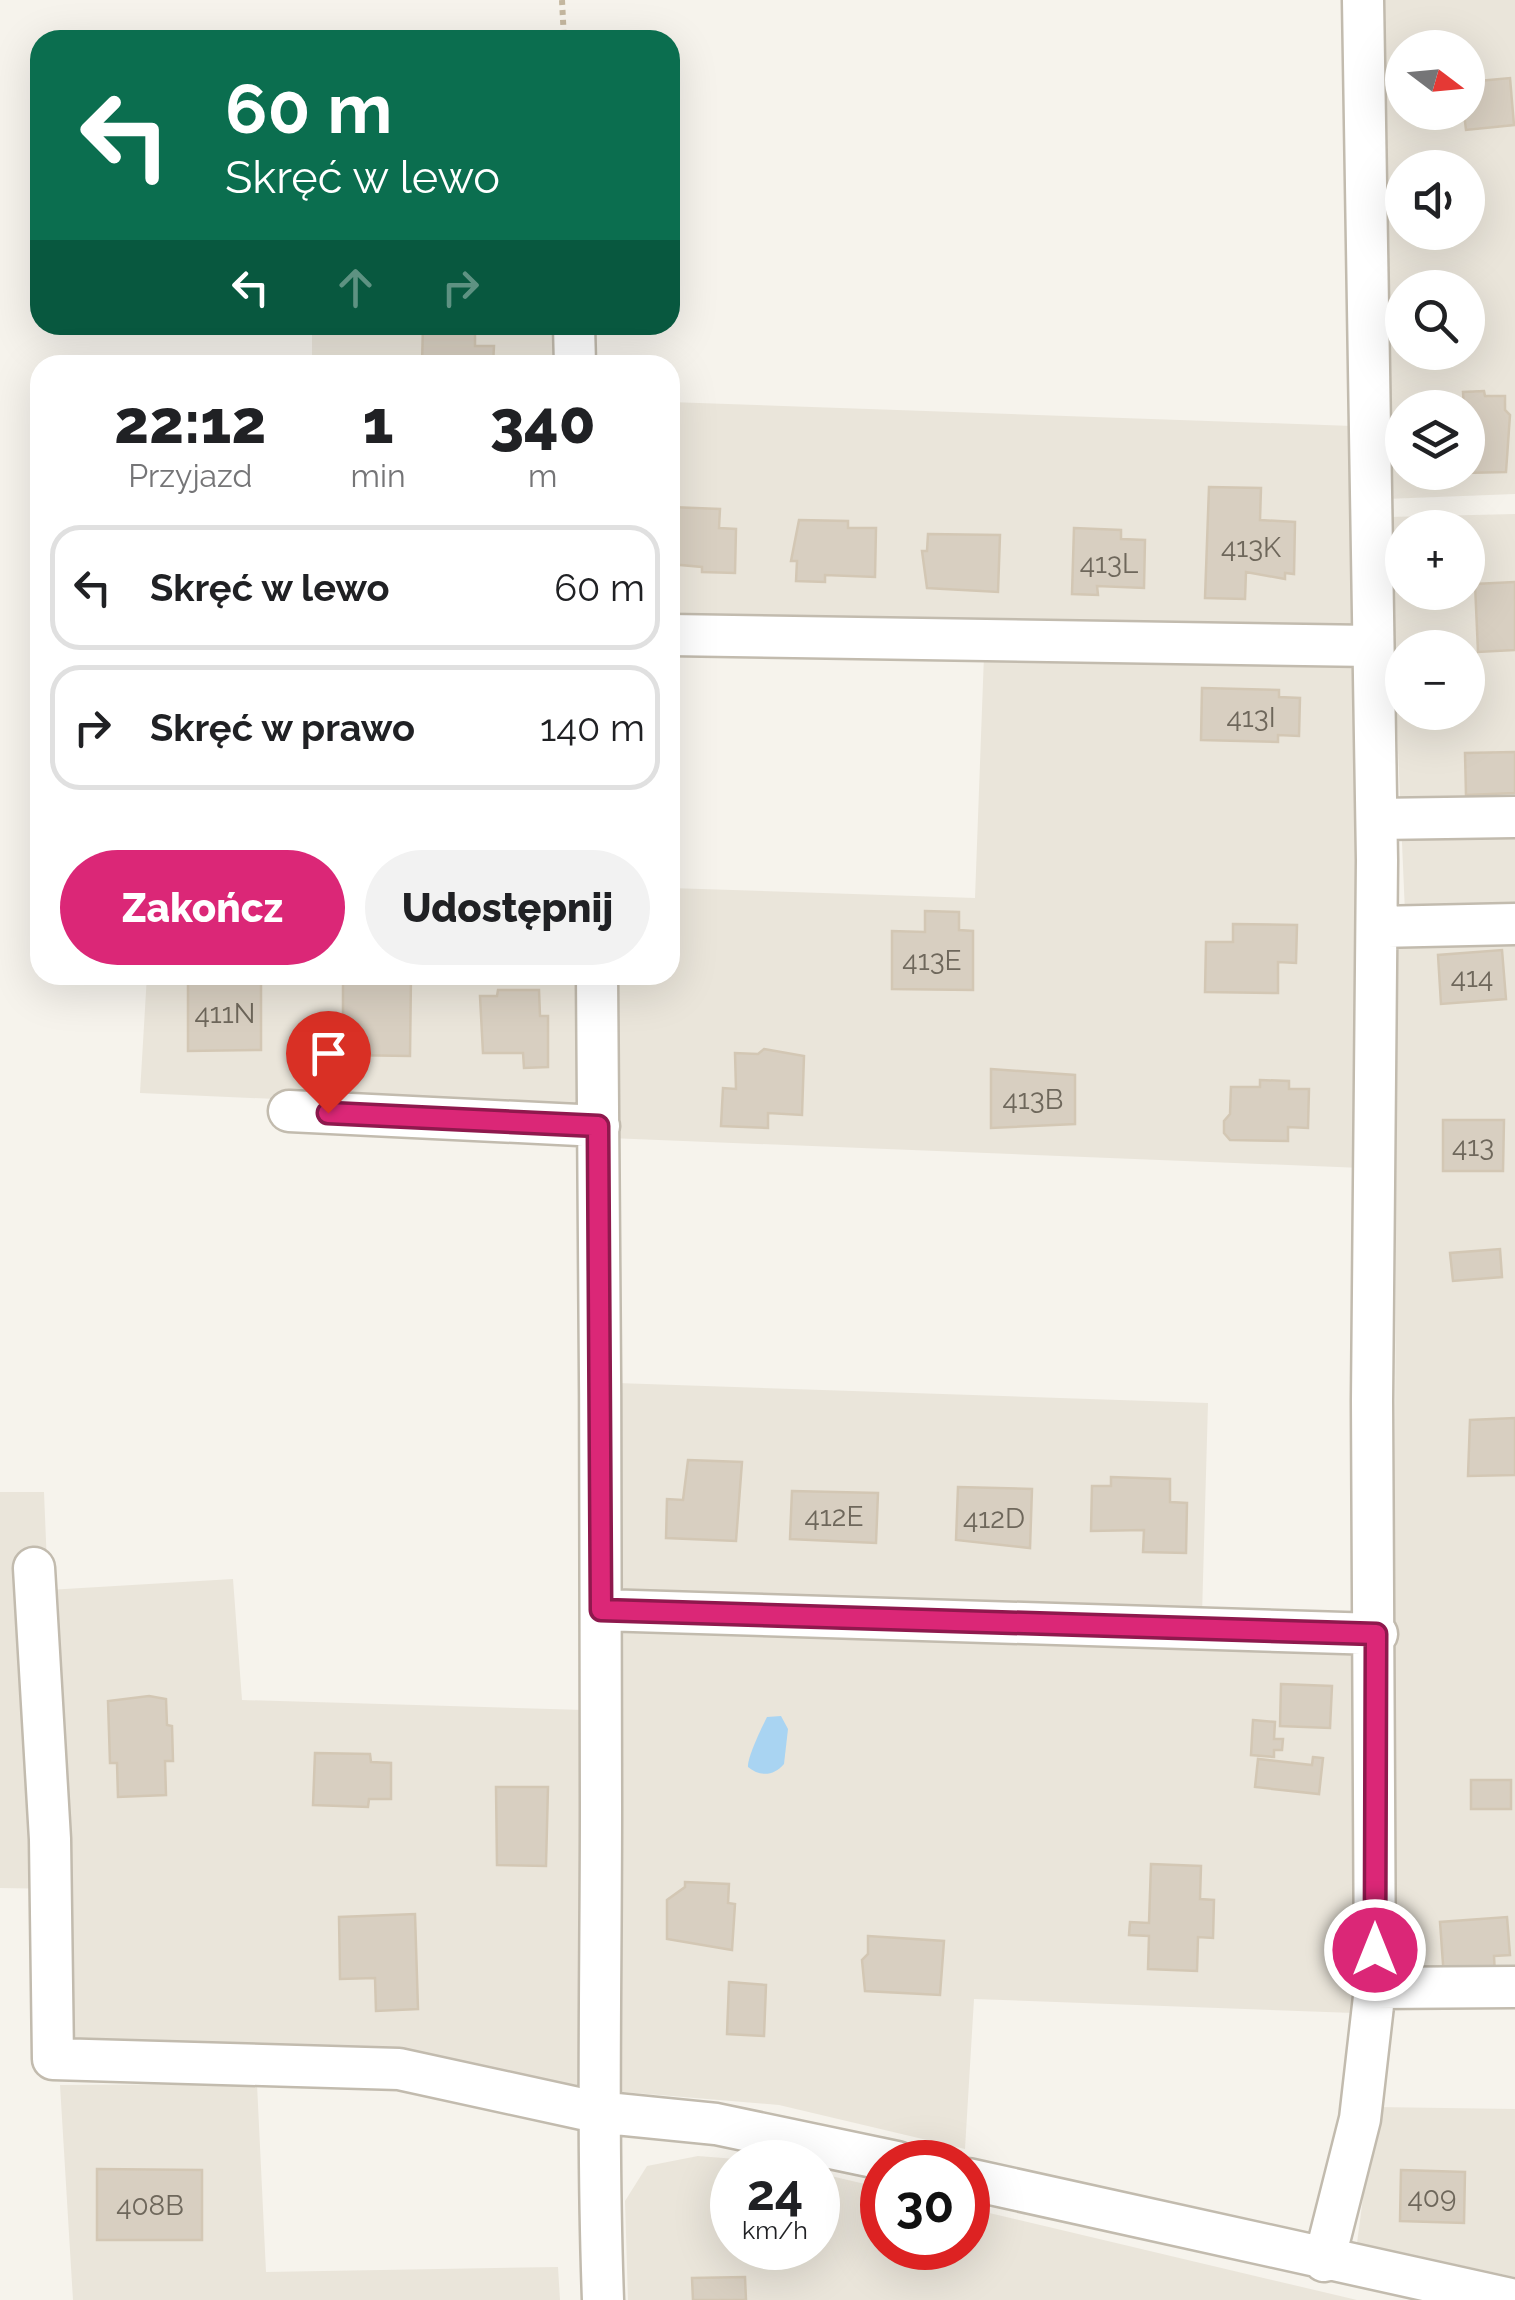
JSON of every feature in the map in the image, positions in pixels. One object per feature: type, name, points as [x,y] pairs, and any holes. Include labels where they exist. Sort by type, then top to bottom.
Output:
[{"type":"street","points":[[1324,2261],[1360,2119],[1375,1988],[1372,1400],[1377,927],[1363,0]]},
{"type":"street","points":[[680,635],[1372,646]]},
{"type":"street","points":[[1376,819],[1515,817]]},
{"type":"street","points":[[1377,927],[1515,924]]},
{"type":"street","points":[[597,985],[601,2007],[596,2112],[603,2300]]},
{"type":"street","points":[[289,1112],[598,1126]]},
{"type":"street","points":[[34,1568],[50,1839],[54,2059],[399,2069],[596,2112],[716,2124],[860,2154]]},
{"type":"street","points":[[601,1610],[1376,1634]]},
{"type":"street","points":[[1375,1988],[1515,1986]]},
{"type":"street","points":[[990,2184],[1324,2261],[1515,2300]]},
{"type":"path","points":[[562,0],[564,30]]},
{"type":"shaded area","points":[[1375,0],[1515,0],[1515,494],[1385,499]]},
{"type":"shaded area","points":[[312,335],[556,335],[557,355],[312,355]]},
{"type":"shaded area","points":[[680,402],[1352,426],[1353,637],[680,619]]},
{"type":"shaded area","points":[[1515,514],[1515,1973],[1393,1975],[1397,937],[1406,936],[1397,730],[1485,730],[1485,630],[1393,630],[1392,610],[1485,610],[1485,515]]},
{"type":"shaded area","points":[[984,655],[1356,663],[1362,1168],[609,1138],[609,985],[680,985],[680,888],[975,898]]},
{"type":"shaded area","points":[[146,985],[587,985],[588,1113],[140,1093]]},
{"type":"shaded area","points":[[617,1383],[1208,1403],[1202,1615],[629,1595],[616,1579]]},
{"type":"shaded area","points":[[0,1492],[44,1492],[48,1590],[233,1579],[242,1700],[584,1710],[586,2095],[64,2052],[59,1889],[0,1888]]},
{"type":"shaded area","points":[[613,1628],[1365,1649],[1354,2013],[974,1999],[966,2140],[927,2140],[779,2105],[611,2091]]},
{"type":"shaded area","points":[[257,2084],[266,2272],[558,2267],[560,2300],[73,2300],[60,2085]]},
{"type":"shaded area","points":[[1375,2107],[1515,2109],[1515,2277],[1357,2243]]},
{"type":"shaded area","points":[[710,2157],[710,2270],[840,2270],[840,2178],[860,2183],[860,2270],[990,2270],[990,2213],[1357,2300],[628,2300],[625,2201],[647,2166]]},
{"type":"water","points":[[781,1716],[788,1729],[784,1764],[762,1774],[748,1767],[750,1757],[767,1717]]},
{"type":"building","points":[[1510,78],[1514,125],[1485,128],[1485,80]]},
{"type":"building","points":[[423,335],[475,335],[475,346],[494,346],[494,355],[422,355]]},
{"type":"building","points":[[1485,396],[1505,396],[1505,410],[1510,415],[1506,472],[1485,472]]},
{"type":"building","points":[[1209,487],[1261,488],[1260,520],[1295,522],[1294,574],[1285,573],[1285,579],[1246,572],[1245,599],[1205,598]]},
{"type":"building","points":[[680,507],[720,509],[719,528],[736,529],[735,573],[702,572],[702,567],[680,565]]},
{"type":"building","points":[[799,520],[848,521],[848,528],[876,528],[875,577],[825,575],[825,582],[796,581],[797,561],[791,561]]},
{"type":"building","points":[[1074,528],[1121,530],[1121,539],[1145,540],[1144,588],[1097,586],[1098,595],[1072,594]]},
{"type":"building","points":[[928,534],[1000,535],[998,592],[927,588],[922,551],[927,551]]},
{"type":"building","points":[[1515,582],[1515,650],[1485,652],[1485,630],[1477,630],[1476,610],[1485,610],[1485,584]]},
{"type":"building","points":[[1202,688],[1279,690],[1279,697],[1300,698],[1299,736],[1278,735],[1278,742],[1201,740]]},
{"type":"building","points":[[1515,752],[1515,793],[1466,795],[1465,753]]},
{"type":"building","points":[[925,911],[959,912],[959,930],[973,931],[973,990],[892,989],[892,931],[925,932]]},
{"type":"building","points":[[1233,924],[1297,925],[1296,963],[1278,962],[1278,993],[1205,992],[1206,942],[1233,942]]},
{"type":"building","points":[[1502,950],[1506,999],[1441,1004],[1438,955]]},
{"type":"building","points":[[188,985],[261,985],[261,1050],[188,1051]]},
{"type":"building","points":[[343,985],[411,985],[410,1056],[343,1055]]},
{"type":"building","points":[[498,990],[539,990],[540,1016],[548,1016],[548,1067],[524,1068],[523,1053],[483,1053],[480,996],[497,996]]},
{"type":"building","points":[[764,1049],[804,1056],[802,1115],[768,1113],[768,1128],[721,1126],[723,1088],[736,1089],[735,1053],[758,1054]]},
{"type":"building","points":[[991,1069],[1075,1075],[1075,1124],[991,1128]]},
{"type":"building","points":[[1260,1080],[1289,1081],[1289,1089],[1309,1089],[1308,1128],[1288,1127],[1288,1141],[1230,1140],[1224,1133],[1224,1121],[1230,1114],[1231,1087],[1260,1087]]},
{"type":"building","points":[[1443,1120],[1504,1120],[1503,1171],[1443,1171]]},
{"type":"building","points":[[1500,1249],[1502,1277],[1453,1281],[1450,1253]]},
{"type":"building","points":[[1515,1418],[1515,1475],[1468,1476],[1470,1420]]},
{"type":"building","points":[[688,1460],[742,1462],[736,1541],[666,1538],[667,1499],[683,1500]]},
{"type":"building","points":[[1111,1477],[1170,1479],[1170,1502],[1187,1503],[1186,1553],[1143,1552],[1144,1530],[1091,1531],[1092,1486],[1111,1486]]},
{"type":"building","points":[[958,1487],[1032,1489],[1030,1548],[956,1540]]},
{"type":"building","points":[[792,1491],[878,1493],[876,1543],[790,1539]]},
{"type":"building","points":[[1281,1684],[1332,1686],[1330,1728],[1280,1726]]},
{"type":"building","points":[[149,1696],[166,1699],[167,1725],[172,1726],[173,1761],[165,1761],[166,1795],[118,1797],[117,1763],[110,1763],[108,1701]]},
{"type":"building","points":[[1253,1720],[1275,1722],[1274,1739],[1283,1739],[1282,1750],[1274,1750],[1274,1757],[1251,1755]]},
{"type":"building","points":[[315,1753],[370,1754],[371,1762],[391,1763],[391,1799],[369,1799],[368,1807],[313,1805]]},
{"type":"building","points":[[1313,1757],[1323,1758],[1319,1794],[1255,1787],[1258,1759],[1312,1765]]},
{"type":"building","points":[[1471,1780],[1511,1780],[1511,1809],[1471,1809]]},
{"type":"building","points":[[496,1787],[548,1787],[546,1866],[497,1865]]},
{"type":"building","points":[[1151,1864],[1201,1866],[1200,1899],[1214,1900],[1213,1938],[1198,1937],[1197,1971],[1148,1969],[1149,1936],[1129,1935],[1130,1922],[1149,1923]]},
{"type":"building","points":[[685,1882],[729,1884],[728,1903],[735,1904],[732,1950],[667,1939],[667,1900],[685,1887]]},
{"type":"building","points":[[415,1914],[418,2009],[376,2011],[375,1978],[340,1979],[339,1917]]},
{"type":"building","points":[[1507,1917],[1510,1955],[1494,1956],[1495,1975],[1444,1978],[1440,1922]]},
{"type":"building","points":[[868,1936],[944,1941],[940,1995],[865,1991],[862,1960],[868,1954]]},
{"type":"building","points":[[729,1982],[766,1985],[764,2036],[727,2034]]},
{"type":"building","points":[[97,2169],[202,2170],[202,2240],[97,2240]]},
{"type":"building","points":[[1401,2170],[1465,2172],[1464,2223],[1400,2221]]},
{"type":"building","points":[[745,2277],[746,2300],[693,2300],[692,2278]]},
{"type":"route","points":[[328,1113],[598,1126],[601,1610],[1376,1634],[1375,1950]]}]
